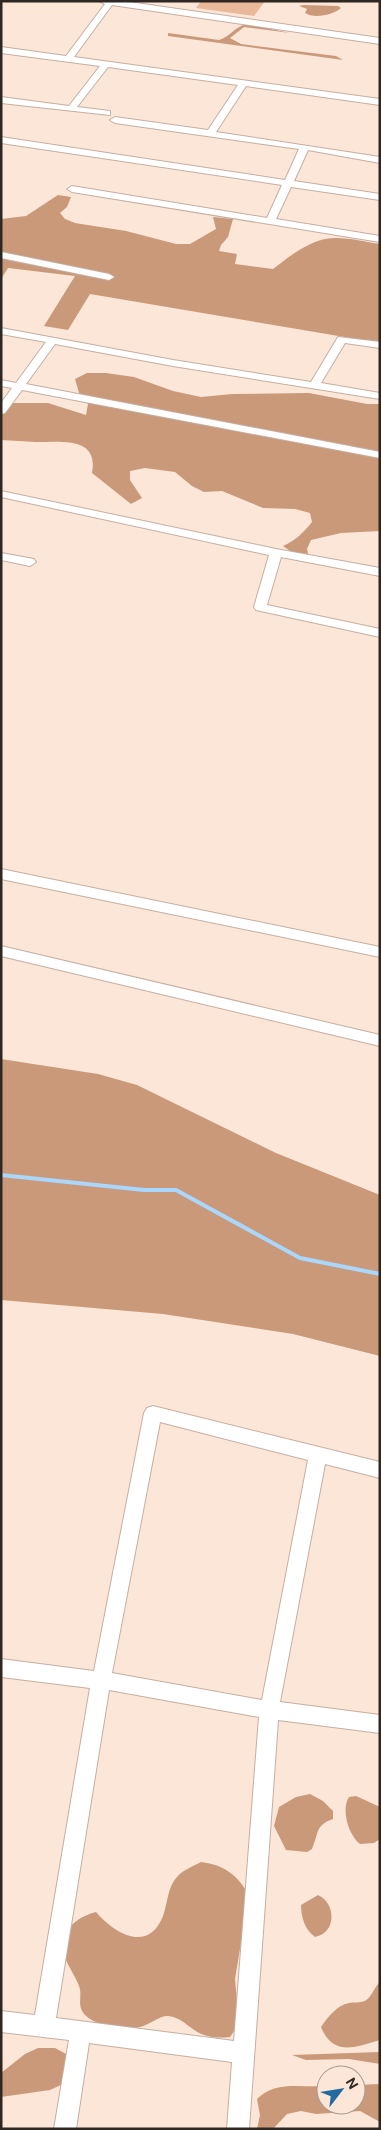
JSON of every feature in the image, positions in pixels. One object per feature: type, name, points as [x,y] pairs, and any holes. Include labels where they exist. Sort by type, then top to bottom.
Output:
[{"type":"street","points":[[182,12],[190,1]]},
{"type":"street","points":[[68,59],[108,2],[380,41]]},
{"type":"street","points":[[1,50],[380,102]]},
{"type":"street","points":[[71,109],[106,64]]},
{"type":"street","points":[[211,133],[243,84]]},
{"type":"street","points":[[1,100],[71,109],[380,160]]},
{"type":"street","points":[[1,140],[380,197]]},
{"type":"street","points":[[270,222],[305,147]]},
{"type":"street","points":[[352,156],[380,150]]},
{"type":"street","points":[[72,189],[380,239]]},
{"type":"street","points":[[1,256],[109,277]]},
{"type":"street","points":[[1,331],[380,396]]},
{"type":"street","points":[[314,386],[342,339],[380,345]]},
{"type":"street","points":[[1,412],[52,341]]},
{"type":"street","points":[[1,383],[380,455]]},
{"type":"street","points":[[1,494],[276,553],[380,572]]},
{"type":"street","points":[[276,553],[260,607],[380,633]]},
{"type":"street","points":[[1,556],[30,562]]},
{"type":"street","points":[[1,874],[380,952]]},
{"type":"street","points":[[1,951],[380,1041]]},
{"type":"street","points":[[44,2025],[101,1681],[153,1414],[380,1470]]},
{"type":"street","points":[[238,2129],[269,1710],[318,1455]]},
{"type":"street","points":[[1,1668],[143,1686],[269,1710],[380,1724]]},
{"type":"street","points":[[1,2021],[44,2025],[244,2053]]},
{"type":"street","points":[[65,2129],[80,2030]]},
{"type":"shaded area","points":[[201,1],[265,1],[254,16],[196,8]]},
{"type":"shaded area","points":[[299,6],[338,6],[341,8],[328,14],[313,16],[305,13],[307,9]]},
{"type":"shaded area","points":[[247,24],[290,33],[244,27],[230,38],[241,44],[336,56],[343,60],[168,36],[168,33],[219,40]]},
{"type":"shaded area","points":[[58,195],[71,197],[67,207],[60,213],[65,219],[75,223],[126,231],[176,244],[190,244],[216,229],[213,217],[233,219],[228,237],[221,245],[219,251],[237,254],[235,264],[273,269],[302,248],[327,239],[347,239],[380,244],[380,343],[90,294],[68,330],[44,326],[75,276],[8,268],[1,279],[1,219],[26,216]]},
{"type":"shaded area","points":[[87,373],[106,373],[134,377],[173,391],[201,397],[232,394],[309,393],[367,404],[380,404],[380,531],[341,533],[311,540],[307,549],[309,558],[293,553],[283,546],[306,530],[312,522],[310,513],[295,509],[263,508],[222,491],[204,492],[192,486],[175,472],[145,468],[130,471],[130,480],[142,498],[131,504],[92,473],[93,461],[90,453],[84,447],[67,442],[1,440],[1,403],[48,403],[86,415],[88,404],[80,396],[75,379]]},
{"type":"shaded area","points":[[1,1059],[98,1074],[137,1085],[276,1153],[380,1195],[380,1356],[293,1334],[163,1314],[1,1300]]},
{"type":"shaded area","points":[[310,1794],[323,1801],[333,1811],[333,1819],[320,1827],[312,1849],[307,1852],[286,1850],[274,1826],[279,1807],[296,1797]]},
{"type":"shaded area","points":[[356,1796],[380,1807],[380,1839],[374,1843],[360,1844],[349,1828],[346,1815],[347,1802],[349,1797]]},
{"type":"shaded area","points":[[201,1862],[224,1868],[230,1872],[249,1895],[235,1979],[239,2024],[230,2037],[217,2038],[204,2035],[182,2021],[167,2016],[136,2028],[112,2027],[90,2019],[82,2012],[79,1986],[63,1951],[64,1937],[71,1925],[83,1917],[96,1912],[103,1920],[121,1933],[140,1937],[149,1934],[157,1928],[163,1916],[174,1880],[183,1872]]},
{"type":"shaded area","points":[[318,1895],[328,1904],[332,1918],[327,1930],[315,1937],[304,1923],[301,1905]]},
{"type":"shaded area","points":[[380,1982],[380,2040],[354,2047],[339,2046],[332,2043],[321,2027],[326,2020],[336,2009],[345,2004],[365,2001]]},
{"type":"shaded area","points":[[38,2048],[55,2048],[68,2055],[63,2084],[50,2090],[1,2097],[1,2073],[25,2054]]},
{"type":"shaded area","points":[[380,2052],[380,2064],[349,2059],[306,2060],[292,2055]]},
{"type":"shaded area","points":[[380,2084],[380,2122],[366,2114],[366,2085]]},
{"type":"shaded area","points":[[289,2086],[316,2086],[316,2114],[301,2111],[287,2114],[273,2129],[257,2129],[260,2115],[257,2099],[272,2089]]},
{"type":"waterway","points":[[1,1175],[144,1190],[176,1190],[300,1258],[380,1274]]}]
